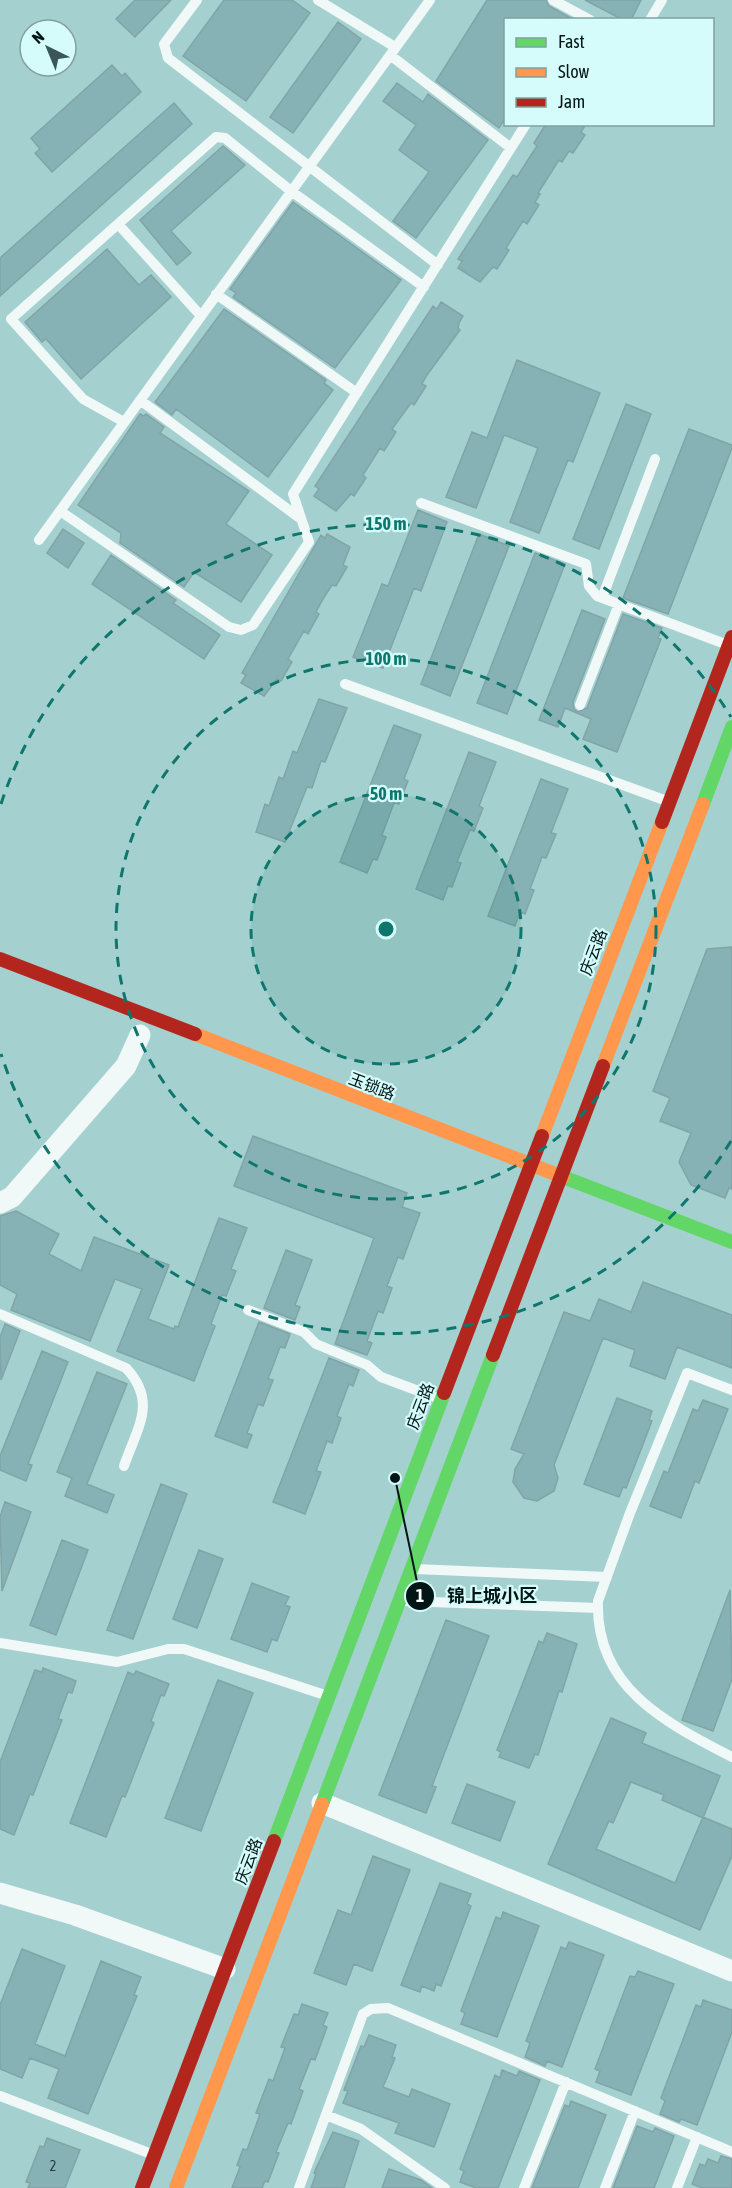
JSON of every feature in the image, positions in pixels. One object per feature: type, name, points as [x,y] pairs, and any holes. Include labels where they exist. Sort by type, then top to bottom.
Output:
[{"type":"main road","name":"庆云路","points":[[176,2188],[410,1569],[538,1189],[530,1164],[730,641]]},
{"type":"main road","name":"庆云路","points":[[142,2188],[440,1399],[538,1189],[560,1176],[732,727]]},
{"type":"main road","name":"玉锁路","points":[[0,959],[732,1242]]},
{"type":"street","points":[[0,1203],[12,1197],[126,1066],[140,1035]]},
{"type":"street","points":[[322,1803],[732,1971]]},
{"type":"street","points":[[0,1893],[75,1915],[225,1969]]},
{"type":"lane","points":[[198,0],[164,44],[168,58],[438,265]]},
{"type":"lane","points":[[318,0],[392,51],[511,148]]},
{"type":"lane","points":[[39,540],[430,0]]},
{"type":"lane","points":[[553,0],[586,18]]},
{"type":"lane","points":[[651,18],[662,0]]},
{"type":"lane","points":[[60,511],[229,627],[241,630],[253,625],[309,542],[293,494],[525,126]]},
{"type":"lane","points":[[124,422],[83,399],[11,319],[216,137],[225,138],[291,191],[424,287]]},
{"type":"lane","points":[[118,224],[201,316]]},
{"type":"lane","points":[[216,294],[357,393]]},
{"type":"lane","points":[[140,400],[302,520]]},
{"type":"lane","points":[[602,597],[655,459]]},
{"type":"lane","points":[[421,503],[585,564],[589,586],[597,596],[730,641]]},
{"type":"lane","points":[[580,705],[619,604]]},
{"type":"lane","points":[[345,684],[669,801]]},
{"type":"lane","points":[[248,1310],[304,1332],[316,1344],[367,1365],[381,1377],[440,1399]]},
{"type":"lane","points":[[0,1314],[126,1368],[131,1374],[141,1389],[145,1407],[124,1466]]},
{"type":"lane","points":[[732,1390],[687,1373],[630,1513],[598,1608],[598,1627],[605,1653],[626,1687],[673,1725],[732,1756]]},
{"type":"lane","points":[[410,1569],[607,1577]]},
{"type":"lane","points":[[399,1600],[598,1608]]},
{"type":"lane","points":[[0,1643],[117,1662],[168,1649],[184,1649],[328,1696]]},
{"type":"lane","points":[[298,2188],[363,2014],[371,2009],[388,2008],[732,2152]]},
{"type":"lane","points":[[524,2188],[566,2082]]},
{"type":"lane","points":[[0,2096],[154,2155]]},
{"type":"lane","points":[[605,2188],[635,2111]]},
{"type":"lane","points":[[326,2115],[361,2129],[445,2188]]},
{"type":"lane","points":[[677,2188],[697,2137]]},
{"type":"building","points":[[135,0],[171,0],[135,37],[116,19]]},
{"type":"building","points":[[224,0],[292,0],[310,13],[246,101],[183,56]]},
{"type":"building","points":[[487,0],[546,0],[549,6],[571,18],[504,18],[504,120],[499,128],[436,81]]},
{"type":"building","points":[[585,0],[641,0],[632,18],[619,18]]},
{"type":"building","points":[[338,22],[361,39],[293,133],[270,117]]},
{"type":"building","points":[[112,65],[122,76],[125,73],[141,92],[52,172],[35,153],[40,149],[31,138]]},
{"type":"building","points":[[397,83],[423,102],[428,94],[488,140],[416,238],[393,221],[429,172],[399,150],[416,125],[383,101]]},
{"type":"building","points":[[174,103],[192,124],[0,296],[0,258]]},
{"type":"building","points":[[545,126],[585,126],[581,132],[585,135],[573,153],[569,151],[562,162],[559,160],[538,193],[540,194],[535,202],[539,205],[527,224],[523,221],[506,248],[509,250],[497,269],[493,267],[480,282],[458,268],[462,261],[458,259],[513,175],[517,177],[537,146],[534,143]]},
{"type":"building","points":[[223,146],[245,165],[171,231],[191,253],[177,265],[140,220]]},
{"type":"building","points":[[293,202],[401,280],[335,368],[233,297],[236,293],[230,289]]},
{"type":"building","points":[[107,249],[139,285],[151,275],[171,297],[81,379],[46,339],[42,342],[25,322]]},
{"type":"building","points":[[441,302],[463,316],[459,323],[460,330],[427,375],[422,384],[426,386],[414,405],[411,403],[392,429],[396,432],[384,451],[380,448],[363,475],[366,478],[354,496],[351,494],[336,511],[314,496],[319,489],[315,486],[433,306],[437,309]]},
{"type":"building","points":[[224,309],[326,380],[324,383],[333,390],[268,477],[176,409],[172,415],[155,402]]},
{"type":"building","points":[[517,360],[600,393],[573,462],[568,460],[539,533],[510,522],[538,448],[504,435],[476,508],[446,497],[472,432],[487,438]]},
{"type":"building","points":[[626,404],[651,414],[599,549],[573,539]]},
{"type":"building","points":[[140,414],[144,416],[146,414],[164,427],[160,433],[249,491],[226,524],[272,555],[241,602],[194,572],[184,587],[120,543],[121,533],[78,505]]},
{"type":"building","points":[[689,429],[732,445],[732,448],[668,614],[623,598]]},
{"type":"building","points":[[418,510],[447,522],[421,591],[414,588],[383,668],[353,657],[382,584],[388,586]]},
{"type":"building","points":[[63,529],[84,543],[68,568],[47,553]]},
{"type":"building","points":[[327,534],[350,547],[343,565],[347,567],[336,586],[332,585],[323,599],[316,612],[319,614],[308,634],[304,631],[288,659],[292,662],[281,681],[277,679],[264,696],[241,683],[246,675],[242,673],[321,535],[325,538]]},
{"type":"building","points":[[479,534],[509,546],[450,696],[421,684]]},
{"type":"building","points":[[535,553],[565,564],[507,714],[477,703]]},
{"type":"building","points":[[111,555],[176,600],[173,603],[220,635],[204,659],[92,584]]},
{"type":"building","points":[[582,610],[605,619],[573,702],[574,709],[578,712],[587,708],[623,614],[662,628],[658,638],[661,639],[617,752],[583,739],[591,719],[565,708],[558,727],[539,720]]},
{"type":"building","points":[[319,699],[347,708],[325,762],[321,761],[312,788],[307,787],[285,842],[256,832],[265,804],[269,806],[279,777],[283,779],[293,751],[297,753]]},
{"type":"building","points":[[394,725],[421,735],[404,779],[408,781],[399,804],[394,803],[382,835],[386,837],[377,860],[373,859],[367,873],[340,862]]},
{"type":"building","points":[[469,752],[496,762],[479,806],[483,808],[474,831],[470,830],[457,862],[461,863],[452,887],[448,886],[443,900],[416,889]]},
{"type":"building","points":[[541,779],[568,789],[551,833],[556,834],[546,858],[542,857],[530,889],[534,890],[525,914],[520,912],[515,926],[488,916]]},
{"type":"building","points":[[732,947],[732,1189],[729,1188],[725,1198],[691,1185],[679,1162],[691,1133],[660,1121],[670,1098],[653,1091],[707,949]]},
{"type":"building","points":[[253,1136],[407,1193],[402,1207],[420,1213],[403,1259],[398,1257],[387,1286],[392,1288],[383,1313],[378,1311],[367,1341],[372,1343],[367,1355],[335,1344],[374,1238],[234,1186]]},
{"type":"building","points":[[16,1211],[59,1234],[49,1254],[81,1271],[94,1237],[169,1265],[148,1319],[174,1329],[175,1326],[178,1327],[219,1218],[247,1228],[231,1269],[236,1271],[226,1296],[222,1295],[211,1324],[215,1326],[194,1381],[117,1351],[142,1289],[115,1279],[90,1341],[11,1310],[17,1294],[0,1285],[0,1216]]},
{"type":"building","points":[[286,1250],[312,1260],[295,1305],[300,1307],[295,1320],[264,1308]]},
{"type":"building","points":[[643,1282],[732,1315],[732,1368],[677,1347],[665,1379],[630,1366],[635,1350],[603,1338],[554,1465],[558,1478],[554,1491],[537,1501],[524,1498],[513,1482],[515,1469],[524,1454],[511,1449],[564,1312],[590,1321],[599,1299],[631,1312]]},
{"type":"building","points":[[259,1322],[290,1334],[285,1348],[280,1347],[268,1379],[273,1380],[263,1406],[258,1404],[247,1433],[252,1435],[247,1448],[215,1436]]},
{"type":"building","points":[[5,1324],[20,1331],[1,1380],[0,1337]]},
{"type":"building","points":[[42,1351],[68,1362],[28,1464],[32,1465],[26,1481],[0,1470],[0,1456]]},
{"type":"building","points":[[329,1358],[359,1370],[353,1386],[349,1384],[337,1416],[341,1418],[332,1443],[327,1441],[316,1471],[321,1472],[305,1514],[273,1502]]},
{"type":"building","points":[[97,1372],[127,1384],[87,1484],[114,1495],[107,1513],[65,1496],[72,1478],[57,1472]]},
{"type":"building","points":[[617,1398],[652,1411],[649,1420],[652,1421],[626,1488],[623,1487],[619,1497],[584,1484]]},
{"type":"building","points":[[703,1400],[728,1409],[699,1483],[695,1481],[681,1518],[650,1506],[664,1471],[668,1473],[693,1409],[698,1411]]},
{"type":"building","points":[[161,1484],[187,1494],[133,1639],[107,1630]]},
{"type":"building","points":[[5,1502],[31,1512],[2,1591],[0,1517]]},
{"type":"building","points":[[62,1540],[88,1550],[56,1635],[30,1625]]},
{"type":"building","points":[[199,1550],[223,1559],[197,1628],[173,1619]]},
{"type":"building","points":[[252,1583],[289,1597],[285,1605],[290,1607],[277,1641],[272,1639],[267,1652],[231,1639]]},
{"type":"building","points":[[730,1590],[732,1679],[713,1731],[682,1720]]},
{"type":"building","points":[[446,1620],[489,1636],[432,1786],[436,1787],[426,1813],[379,1795]]},
{"type":"building","points":[[547,1633],[577,1644],[538,1755],[535,1754],[529,1768],[499,1757],[501,1752],[497,1750],[539,1641],[543,1643]]},
{"type":"building","points":[[43,1668],[76,1681],[72,1693],[68,1692],[58,1719],[62,1720],[33,1795],[30,1794],[14,1835],[0,1829],[0,1762],[35,1670],[42,1672]]},
{"type":"building","points":[[136,1671],[169,1684],[164,1696],[161,1695],[151,1721],[154,1723],[125,1797],[122,1796],[106,1837],[70,1823],[128,1672],[134,1675]]},
{"type":"building","points":[[218,1680],[253,1693],[201,1831],[165,1818]]},
{"type":"building","points":[[611,1718],[646,1733],[642,1743],[720,1776],[703,1817],[732,1829],[732,1856],[700,1930],[548,1864]],"holes":[[[631,1782],[664,1795],[662,1800],[703,1818],[675,1883],[596,1849],[609,1821],[613,1823]]]},
{"type":"building","points":[[467,1784],[515,1802],[500,1841],[452,1823]]},
{"type":"building","points":[[373,1856],[410,1870],[372,1971],[354,1964],[346,1985],[314,1973],[338,1910],[351,1915]]},
{"type":"building","points":[[440,1883],[471,1894],[467,1904],[471,1906],[441,1986],[436,1984],[434,1991],[422,1986],[420,1992],[401,1985]]},
{"type":"building","points":[[503,1912],[539,1926],[497,2037],[461,2024],[465,2013],[461,2011],[496,1917],[501,1919]]},
{"type":"building","points":[[569,1942],[604,1955],[562,2067],[547,2061],[545,2066],[525,2057],[530,2043],[526,2041],[561,1947],[566,1949]]},
{"type":"building","points":[[22,1949],[65,1966],[35,2044],[65,2056],[101,1961],[141,1977],[134,1995],[137,1996],[88,2114],[48,2098],[59,2069],[30,2058],[22,2078],[0,2069],[0,2005]]},
{"type":"building","points":[[638,1971],[674,1984],[631,2095],[596,2082],[600,2071],[595,2069],[630,1976],[635,1977]]},
{"type":"building","points":[[703,2000],[732,2010],[732,2032],[697,2125],[681,2119],[679,2122],[660,2114],[665,2101],[661,2098],[696,2005],[701,2007]]},
{"type":"building","points":[[302,2004],[328,2013],[323,2025],[327,2027],[315,2060],[311,2059],[299,2089],[303,2091],[291,2124],[288,2123],[276,2152],[279,2153],[268,2182],[265,2181],[262,2188],[232,2188],[240,2167],[237,2165],[243,2149],[247,2150],[260,2114],[256,2113],[269,2079],[273,2081],[285,2048],[281,2047],[294,2014],[298,2015]]},
{"type":"building","points":[[369,2035],[396,2045],[392,2057],[395,2058],[383,2087],[409,2097],[412,2089],[450,2104],[434,2147],[395,2133],[399,2123],[343,2103],[348,2091],[344,2090],[361,2046],[364,2047]]},
{"type":"building","points":[[502,2070],[517,2076],[519,2071],[540,2080],[498,2188],[476,2188],[460,2182],[464,2171],[460,2169],[495,2075],[500,2078]]},
{"type":"building","points":[[571,2101],[606,2115],[578,2188],[532,2188],[565,2105],[569,2107]]},
{"type":"building","points":[[637,2126],[653,2132],[655,2128],[674,2136],[654,2188],[613,2188]]},
{"type":"building","points":[[333,2132],[359,2141],[344,2188],[311,2188],[316,2174],[314,2173]]},
{"type":"building","points":[[47,2138],[80,2150],[65,2188],[28,2188],[30,2183],[26,2182],[40,2146],[44,2147]]},
{"type":"building","points":[[721,2156],[732,2159],[732,2188],[702,2188],[692,2184],[700,2164],[705,2166],[708,2159],[718,2163]]},
{"type":"building","points":[[389,2169],[421,2180],[432,2188],[382,2188]]},
{"type":"traffic: fast","points":[[703,804],[732,727]]},
{"type":"traffic: fast","points":[[563,1177],[732,1242]]},
{"type":"traffic: fast","points":[[322,1804],[493,1355]]},
{"type":"traffic: fast","points":[[274,1841],[444,1393]]},
{"type":"traffic: slow","points":[[603,1066],[703,804]]},
{"type":"traffic: slow","points":[[542,1136],[662,822]]},
{"type":"traffic: slow","points":[[195,1034],[563,1177]]},
{"type":"traffic: slow","points":[[176,2188],[322,1804]]},
{"type":"traffic: jam","points":[[662,822],[732,637]]},
{"type":"traffic: jam","points":[[0,959],[195,1034]]},
{"type":"traffic: jam","points":[[493,1355],[603,1066]]},
{"type":"traffic: jam","points":[[444,1393],[542,1136]]},
{"type":"traffic: jam","points":[[142,2188],[274,1841]]},
{"type":"place","name":"锦上城小区","points":[[395,1478]]}]
